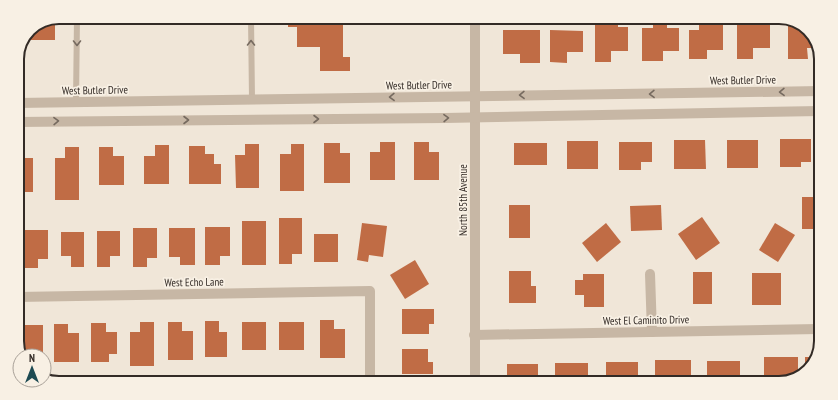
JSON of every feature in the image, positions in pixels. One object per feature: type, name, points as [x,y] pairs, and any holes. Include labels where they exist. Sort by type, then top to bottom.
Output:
[{"type":"street","name":"North 85th Avenue","points":[[474,376],[475,24]]},
{"type":"street","name":"West Butler Drive","points":[[24,103],[814,92]]},
{"type":"street","points":[[24,122],[475,118],[814,111]]},
{"type":"street","points":[[650,274],[652,332]]},
{"type":"street","name":"West Echo Lane","points":[[24,297],[370,291],[370,376]]},
{"type":"street","name":"West El Caminito Drive","points":[[474,335],[814,329]]},
{"type":"lane","points":[[76,102],[77,24]]},
{"type":"lane","points":[[251,24],[252,100]]},
{"type":"building","points":[[288,24],[343,24],[343,57],[350,57],[350,71],[320,71],[320,47],[297,47],[297,27],[288,27]]},
{"type":"building","points":[[595,24],[618,24],[618,27],[628,27],[628,51],[611,51],[611,62],[595,62]]},
{"type":"building","points":[[653,24],[667,24],[667,28],[679,28],[679,51],[663,51],[663,61],[642,61],[642,28],[653,28]]},
{"type":"building","points":[[55,25],[55,40],[30,40],[34,34],[40,30]]},
{"type":"building","points":[[699,25],[723,25],[723,50],[707,50],[707,59],[689,59],[689,30],[699,30]]},
{"type":"building","points":[[737,25],[770,25],[770,48],[753,48],[753,59],[737,59]]},
{"type":"building","points":[[789,26],[800,31],[808,40],[812,48],[807,48],[808,59],[788,59]]},
{"type":"building","points":[[503,30],[540,30],[540,63],[520,63],[520,54],[503,54]]},
{"type":"building","points":[[550,30],[583,31],[583,52],[567,52],[567,63],[550,62]]},
{"type":"building","points":[[780,139],[811,139],[811,162],[801,162],[801,167],[780,167]]},
{"type":"building","points":[[674,140],[705,140],[706,169],[674,169]]},
{"type":"building","points":[[727,140],[758,140],[758,168],[727,168]]},
{"type":"building","points":[[567,141],[598,141],[598,169],[567,169]]},
{"type":"building","points":[[380,142],[395,142],[395,180],[370,180],[370,152],[380,152]]},
{"type":"building","points":[[414,142],[429,142],[429,152],[439,152],[439,180],[414,180]]},
{"type":"building","points":[[619,142],[652,142],[652,162],[641,162],[641,170],[619,170]]},
{"type":"building","points":[[324,143],[340,143],[340,153],[350,153],[350,183],[324,183]]},
{"type":"building","points":[[514,143],[547,143],[547,165],[514,165]]},
{"type":"building","points":[[245,144],[259,144],[259,188],[236,188],[235,155],[245,155]]},
{"type":"building","points":[[291,144],[304,144],[304,191],[280,191],[280,154],[291,154]]},
{"type":"building","points":[[155,145],[169,145],[169,184],[144,184],[144,156],[155,156]]},
{"type":"building","points":[[189,146],[205,146],[205,154],[214,154],[214,164],[221,164],[221,184],[189,184]]},
{"type":"building","points":[[65,147],[79,147],[79,200],[55,200],[55,158],[65,158]]},
{"type":"building","points":[[99,147],[113,147],[113,156],[124,156],[124,185],[99,185]]},
{"type":"building","points":[[24,158],[33,158],[33,192],[24,192]]},
{"type":"building","points":[[802,197],[814,197],[814,229],[802,229]]},
{"type":"building","points":[[509,205],[530,205],[530,238],[509,238]]},
{"type":"building","points":[[661,205],[662,230],[631,231],[630,206]]},
{"type":"building","points":[[702,217],[720,243],[696,260],[678,234]]},
{"type":"building","points":[[279,218],[302,218],[302,254],[292,254],[292,264],[279,264]]},
{"type":"building","points":[[242,221],[266,221],[266,265],[242,265]]},
{"type":"building","points":[[362,223],[387,226],[383,257],[369,255],[368,262],[357,260]]},
{"type":"building","points":[[606,223],[621,242],[597,262],[582,243]]},
{"type":"building","points":[[775,223],[795,235],[778,262],[759,250]]},
{"type":"building","points":[[205,227],[230,227],[230,256],[220,256],[220,265],[205,265]]},
{"type":"building","points":[[133,228],[157,228],[157,258],[147,258],[147,267],[133,267]]},
{"type":"building","points":[[169,228],[195,228],[195,265],[180,265],[180,257],[169,257]]},
{"type":"building","points":[[24,230],[48,230],[48,259],[38,259],[38,268],[24,268]]},
{"type":"building","points":[[97,231],[120,231],[120,256],[110,256],[110,267],[97,267]]},
{"type":"building","points":[[61,232],[84,232],[84,267],[71,267],[71,256],[61,256]]},
{"type":"building","points":[[314,234],[338,234],[338,262],[314,262]]},
{"type":"building","points":[[415,260],[429,284],[405,299],[390,275]]},
{"type":"building","points":[[509,271],[531,271],[531,286],[536,286],[536,303],[509,303]]},
{"type":"building","points":[[693,272],[712,272],[712,304],[693,304]]},
{"type":"building","points":[[752,273],[781,273],[781,305],[752,305]]},
{"type":"building","points":[[583,274],[604,274],[604,307],[584,307],[584,295],[575,295],[575,280],[583,280]]},
{"type":"building","points":[[402,309],[434,309],[434,324],[429,324],[429,334],[402,334]]},
{"type":"building","points":[[320,320],[334,320],[334,329],[345,329],[345,358],[320,358]]},
{"type":"building","points":[[205,321],[219,321],[219,332],[227,332],[227,357],[205,357]]},
{"type":"building","points":[[140,322],[154,322],[154,366],[130,366],[130,332],[140,332]]},
{"type":"building","points":[[168,322],[182,322],[182,331],[193,331],[193,360],[168,360]]},
{"type":"building","points":[[242,322],[266,322],[266,350],[242,350]]},
{"type":"building","points":[[279,322],[304,322],[304,350],[279,350]]},
{"type":"building","points":[[91,323],[106,323],[106,332],[117,332],[117,354],[109,354],[109,362],[91,362]]},
{"type":"building","points":[[54,324],[68,324],[68,333],[79,333],[79,362],[54,362]]},
{"type":"building","points":[[24,325],[43,325],[43,348],[25,348]]},
{"type":"building","points":[[402,349],[428,349],[428,362],[433,362],[433,374],[402,374]]},
{"type":"building","points":[[764,357],[798,357],[798,370],[783,376],[764,376]]},
{"type":"building","points":[[805,357],[810,357],[807,362],[805,365]]},
{"type":"building","points":[[655,360],[691,360],[691,376],[655,376]]},
{"type":"building","points":[[707,361],[740,361],[740,376],[707,376]]},
{"type":"building","points":[[606,362],[638,362],[638,376],[606,376]]},
{"type":"building","points":[[555,363],[588,363],[588,376],[555,376]]},
{"type":"building","points":[[507,364],[538,364],[538,376],[507,376]]}]
